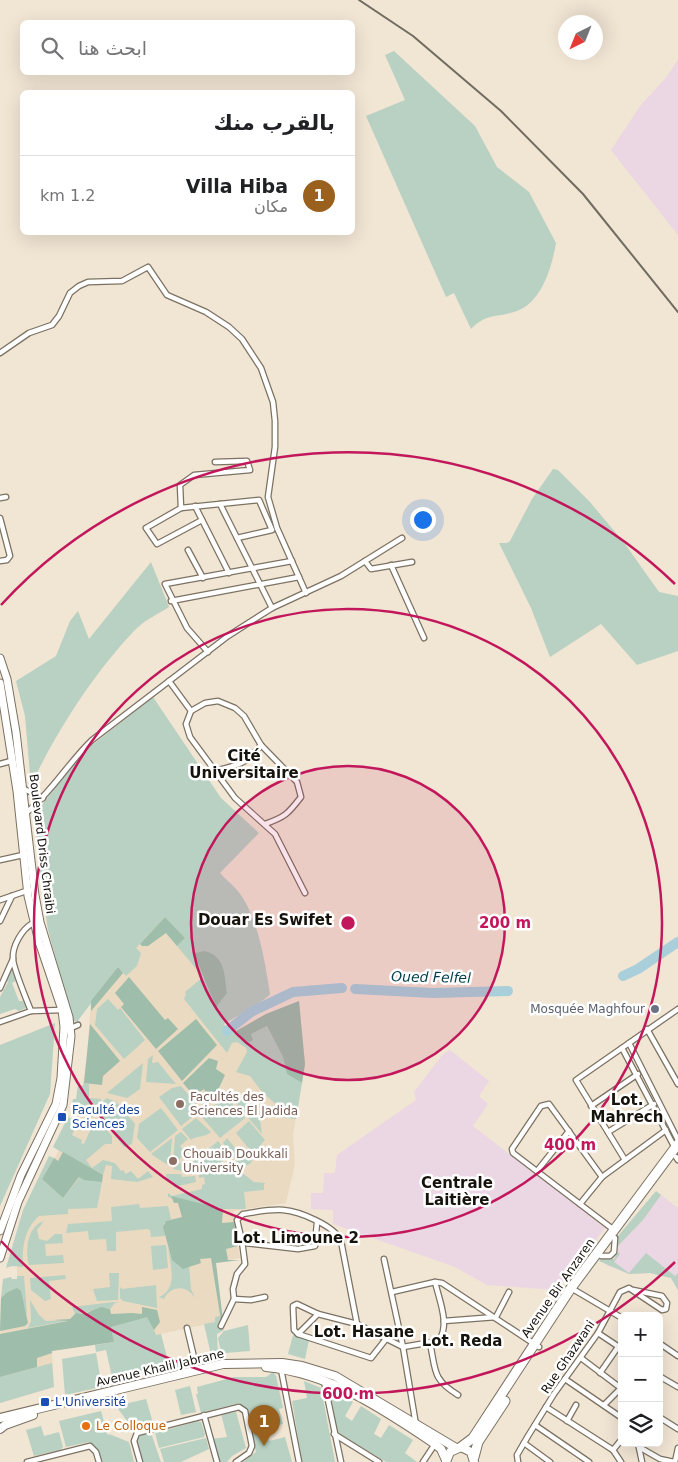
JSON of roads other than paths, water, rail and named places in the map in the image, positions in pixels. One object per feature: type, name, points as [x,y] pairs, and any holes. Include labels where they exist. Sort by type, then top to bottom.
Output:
[{"type":"highway","name":"Avenue Bir Anzaren","points":[[475,1460],[478,1442],[573,1289],[677,1150]]},
{"type":"highway","name":"Avenue Bir Anzaren","points":[[573,1289],[601,1256],[615,1234]]},
{"type":"highway","name":"Avenue Bir Anzaren","points":[[459,1447],[473,1438],[537,1345]]},
{"type":"main road","name":"Boulevard Driss Chraibi","points":[[0,658],[13,710],[24,790],[29,893],[75,1027],[63,1105],[18,1202],[0,1258]]},
{"type":"main road","name":"Boulevard Driss Chraibi","points":[[0,682],[3,722],[17,791],[23,855],[33,923],[62,1010],[64,1039],[56,1104],[21,1175],[0,1231]]},
{"type":"main road","name":"Avenue Khalil Jabrane","points":[[0,1418],[197,1370],[241,1362],[282,1366],[324,1376],[356,1390],[416,1427],[459,1447],[468,1449],[475,1460]]},
{"type":"main road","name":"Avenue Khalil Jabrane","points":[[0,1429],[4,1425],[34,1415],[192,1375],[241,1366],[282,1366]]},
{"type":"main road","name":"Avenue Khalil Jabrane","points":[[416,1427],[441,1449],[446,1461]]},
{"type":"main road","points":[[446,1461],[450,1452],[459,1447]]},
{"type":"street","points":[[0,354],[29,333],[52,325],[59,316],[70,293],[79,286],[88,282],[122,281],[148,267],[167,294],[206,312],[229,326],[242,339],[261,368],[273,402],[275,447],[268,497],[277,528],[306,593]]},
{"type":"street","points":[[181,508],[180,485],[194,476],[250,470],[247,461],[215,462]]},
{"type":"street","points":[[0,498],[6,497]]},
{"type":"street","points":[[202,520],[157,544],[146,528],[181,508],[259,500],[272,530],[237,538]]},
{"type":"street","points":[[220,504],[272,608]]},
{"type":"street","points":[[195,506],[229,573]]},
{"type":"street","points":[[0,518],[10,556],[7,560],[0,561]]},
{"type":"street","points":[[26,813],[43,798],[78,752],[208,652],[272,608],[341,576],[402,538]]},
{"type":"street","points":[[188,550],[203,578]]},
{"type":"street","points":[[208,652],[187,628],[165,584],[292,561]]},
{"type":"street","points":[[365,561],[371,568],[412,562]]},
{"type":"street","points":[[391,565],[424,638]]},
{"type":"street","points":[[172,601],[299,577]]},
{"type":"street","points":[[169,681],[191,711]]},
{"type":"street","points":[[265,824],[286,816],[300,797],[300,791],[296,782],[261,746],[244,716],[226,703],[210,702],[191,711],[186,724],[190,737],[235,798],[265,824],[281,842],[305,893]]},
{"type":"street","points":[[215,771],[240,766],[247,762],[261,746]]},
{"type":"street","points":[[0,764],[11,761]]},
{"type":"street","points":[[24,790],[43,798]]},
{"type":"street","points":[[0,860],[23,855]]},
{"type":"street","points":[[0,900],[29,893]]},
{"type":"street","points":[[0,921],[12,896]]},
{"type":"street","points":[[0,988],[21,935],[27,926],[33,923]]},
{"type":"street","points":[[13,959],[31,1011]]},
{"type":"street","points":[[0,1022],[31,1011],[62,1010]]},
{"type":"street","points":[[625,1160],[576,1080],[676,1010],[678,1017]]},
{"type":"street","points":[[647,1029],[678,1084]]},
{"type":"street","points":[[629,1043],[658,1102],[677,1150]]},
{"type":"street","points":[[622,1048],[677,1150]]},
{"type":"street","points":[[592,1106],[642,1071]]},
{"type":"street","points":[[608,1132],[658,1102]]},
{"type":"street","points":[[602,1177],[551,1106],[544,1104],[511,1151],[580,1204],[615,1234]]},
{"type":"street","points":[[580,1204],[602,1177],[666,1130]]},
{"type":"street","points":[[537,1171],[569,1131]]},
{"type":"street","points":[[221,1326],[234,1299],[233,1289],[237,1274],[245,1264],[237,1220],[243,1214],[282,1210],[296,1212],[334,1230],[338,1235],[358,1324]]},
{"type":"street","points":[[242,1241],[248,1244],[298,1248],[312,1247],[316,1243],[317,1222]]},
{"type":"street","points":[[384,1259],[403,1347],[416,1427]]},
{"type":"street","points":[[386,1339],[371,1358],[298,1334],[294,1330],[293,1306],[297,1304],[318,1314],[358,1324],[403,1347],[441,1338],[444,1321],[435,1282]]},
{"type":"street","points":[[392,1292],[435,1282],[448,1286],[537,1345]]},
{"type":"street","name":"Rue Ghazwani","points":[[518,1462],[517,1455],[524,1443],[546,1407],[598,1333],[620,1292],[626,1288],[632,1290]]},
{"type":"street","points":[[573,1289],[618,1316]]},
{"type":"street","points":[[632,1290],[662,1296],[667,1307],[664,1311],[632,1290]]},
{"type":"street","points":[[496,1318],[509,1292]]},
{"type":"street","points":[[234,1299],[251,1300],[265,1298]]},
{"type":"street","points":[[298,1334],[318,1314]]},
{"type":"street","points":[[444,1321],[496,1318]]},
{"type":"street","points":[[187,1328],[197,1370]]},
{"type":"street","points":[[598,1333],[618,1347]]},
{"type":"street","points":[[430,1342],[437,1378],[445,1387],[458,1395]]},
{"type":"street","points":[[663,1345],[678,1356]]},
{"type":"street","points":[[600,1373],[618,1350]]},
{"type":"street","points":[[581,1358],[618,1387]]},
{"type":"street","points":[[282,1366],[300,1462]]},
{"type":"street","points":[[324,1376],[333,1433],[341,1462]]},
{"type":"street","points":[[663,1378],[678,1387]]},
{"type":"street","points":[[565,1379],[618,1415]]},
{"type":"street","points":[[604,1405],[618,1392]]},
{"type":"street","points":[[567,1421],[576,1405]]},
{"type":"street","points":[[140,1462],[134,1441],[137,1434],[239,1407],[245,1411],[252,1446],[249,1453],[236,1462]]},
{"type":"street","points":[[546,1407],[613,1450],[621,1462]]},
{"type":"street","points":[[204,1415],[218,1462]]},
{"type":"street","points":[[663,1420],[678,1429]]},
{"type":"street","points":[[535,1425],[588,1462]]},
{"type":"street","points":[[333,1433],[379,1462]]},
{"type":"street","points":[[524,1443],[550,1462]]},
{"type":"street","points":[[423,1462],[435,1444]]},
{"type":"street","points":[[613,1450],[618,1444]]},
{"type":"street","points":[[27,1462],[90,1446],[96,1452],[99,1462]]},
{"type":"street","points":[[638,1447],[642,1462]]},
{"type":"street","points":[[641,1447],[660,1459],[676,1461],[678,1451]]},
{"type":"waterway","name":"Oued Felfel","points":[[623,976],[638,969],[678,942]]},
{"type":"waterway","name":"Oued Felfel","points":[[227,1031],[251,1012],[293,992],[342,988]]},
{"type":"waterway","name":"Oued Felfel","points":[[355,989],[433,993],[508,991]]},
{"type":"railway","points":[[359,0],[413,36],[501,111],[583,194],[678,312]]},
{"type":"place","name":"Mosquée Maghfour","points":[[655,1009]]},
{"type":"place","name":"Facultés des Sciences El Jadida","points":[[180,1104]]},
{"type":"place","name":"Faculté des Sciences","points":[[62,1117]]},
{"type":"place","name":"Chouaib Doukkali University","points":[[173,1161]]},
{"type":"place","name":"L'Université","points":[[45,1402]]},
{"type":"place","name":"Le Colloque","points":[[86,1426]]},
{"type":"place","name":"Villa Hiba","points":[[264,1446]]},
{"type":"district","name":"Cité Universitaire","points":[[244,764]]},
{"type":"district","name":"Douar Es Swifet","points":[[265,920]]},
{"type":"district","name":"Lot. Mahrech","points":[[627,1108]]},
{"type":"district","name":"Centrale Laitière","points":[[457,1192]]},
{"type":"district","name":"Lot. Limoune 2","points":[[296,1238]]},
{"type":"district","name":"Lot. Hasane","points":[[364,1332]]},
{"type":"district","name":"Lot. Reda","points":[[462,1341]]}]
